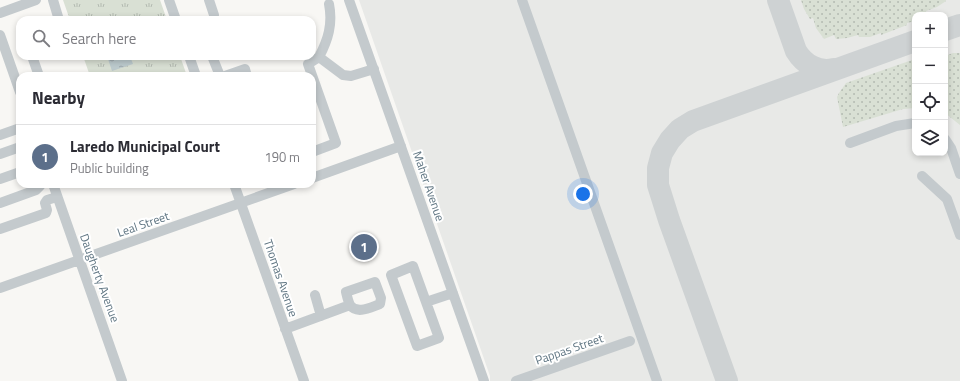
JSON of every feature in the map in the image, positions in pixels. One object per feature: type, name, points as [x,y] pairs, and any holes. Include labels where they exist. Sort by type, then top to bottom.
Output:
[{"type":"street","points":[[0,13],[36,0]]},
{"type":"street","points":[[53,0],[58,16]]},
{"type":"street","points":[[169,0],[175,16]]},
{"type":"street","points":[[209,0],[214,15]]},
{"type":"street","name":"Maher Avenue","points":[[349,0],[484,381]]},
{"type":"street","points":[[522,0],[657,381]]},
{"type":"street","points":[[316,59],[319,57],[327,43],[331,24],[329,4]]},
{"type":"street","points":[[0,35],[16,81]]},
{"type":"street","points":[[319,57],[343,75],[351,76],[374,69]]},
{"type":"street","points":[[33,60],[38,72]]},
{"type":"street","points":[[190,60],[195,72]]},
{"type":"street","points":[[214,60],[218,72]]},
{"type":"street","points":[[311,72],[308,64],[314,60]]},
{"type":"street","points":[[236,72],[245,69],[246,72]]},
{"type":"street","points":[[316,87],[336,143],[316,150]]},
{"type":"street","points":[[850,143],[896,126],[912,123]]},
{"type":"street","points":[[0,135],[16,129]]},
{"type":"street","points":[[948,144],[960,174]]},
{"type":"street","points":[[316,177],[401,146]]},
{"type":"street","points":[[0,154],[16,148]]},
{"type":"street","points":[[0,179],[16,173]]},
{"type":"street","points":[[922,176],[947,199],[960,235]]},
{"type":"street","points":[[0,203],[38,188]]},
{"type":"street","name":"Daugherty Avenue","points":[[54,188],[122,381]]},
{"type":"street","name":"Thomas Avenue","points":[[235,188],[304,381]]},
{"type":"street","name":"Leal Street","points":[[0,288],[283,188]]},
{"type":"street","points":[[0,229],[46,213],[47,210],[45,203],[47,200],[57,197]]},
{"type":"street","points":[[413,266],[426,302],[439,338],[416,346],[390,275],[413,266]]},
{"type":"street","points":[[426,302],[453,293]]},
{"type":"street","points":[[315,295],[321,316]]},
{"type":"street","points":[[285,329],[350,305]]},
{"type":"street","name":"Pappas Street","points":[[516,381],[630,341]]},
{"type":"shaded area","points":[[359,0],[960,0],[960,381],[490,381],[490,376]]},
{"type":"green space","points":[[63,0],[160,0],[166,16],[69,16]]},
{"type":"green space","points":[[801,0],[946,0],[937,7],[926,12],[912,12],[912,22],[907,23],[907,25],[881,35],[881,33],[870,37],[859,37],[858,35],[836,39],[834,35],[824,39],[816,28],[813,18],[810,19]]},
{"type":"green space","points":[[960,53],[960,125],[948,115],[948,55]]},
{"type":"green space","points":[[84,60],[181,60],[186,72],[89,72]]},
{"type":"green space","points":[[912,60],[912,108],[903,109],[843,127],[837,97],[846,83]]},
{"type":"water","points":[[108,60],[132,60],[133,64],[112,71]]},
{"type":"taxiway","points":[[778,0],[799,56],[807,63],[822,70],[834,69]]},
{"type":"taxiway","points":[[948,29],[960,25]]},
{"type":"taxiway","points":[[727,381],[669,220],[658,185],[658,168],[662,153],[670,140],[680,129],[693,121],[912,42]]},
{"type":"place","name":"Laredo Municipal Court","points":[[364,247]]}]
